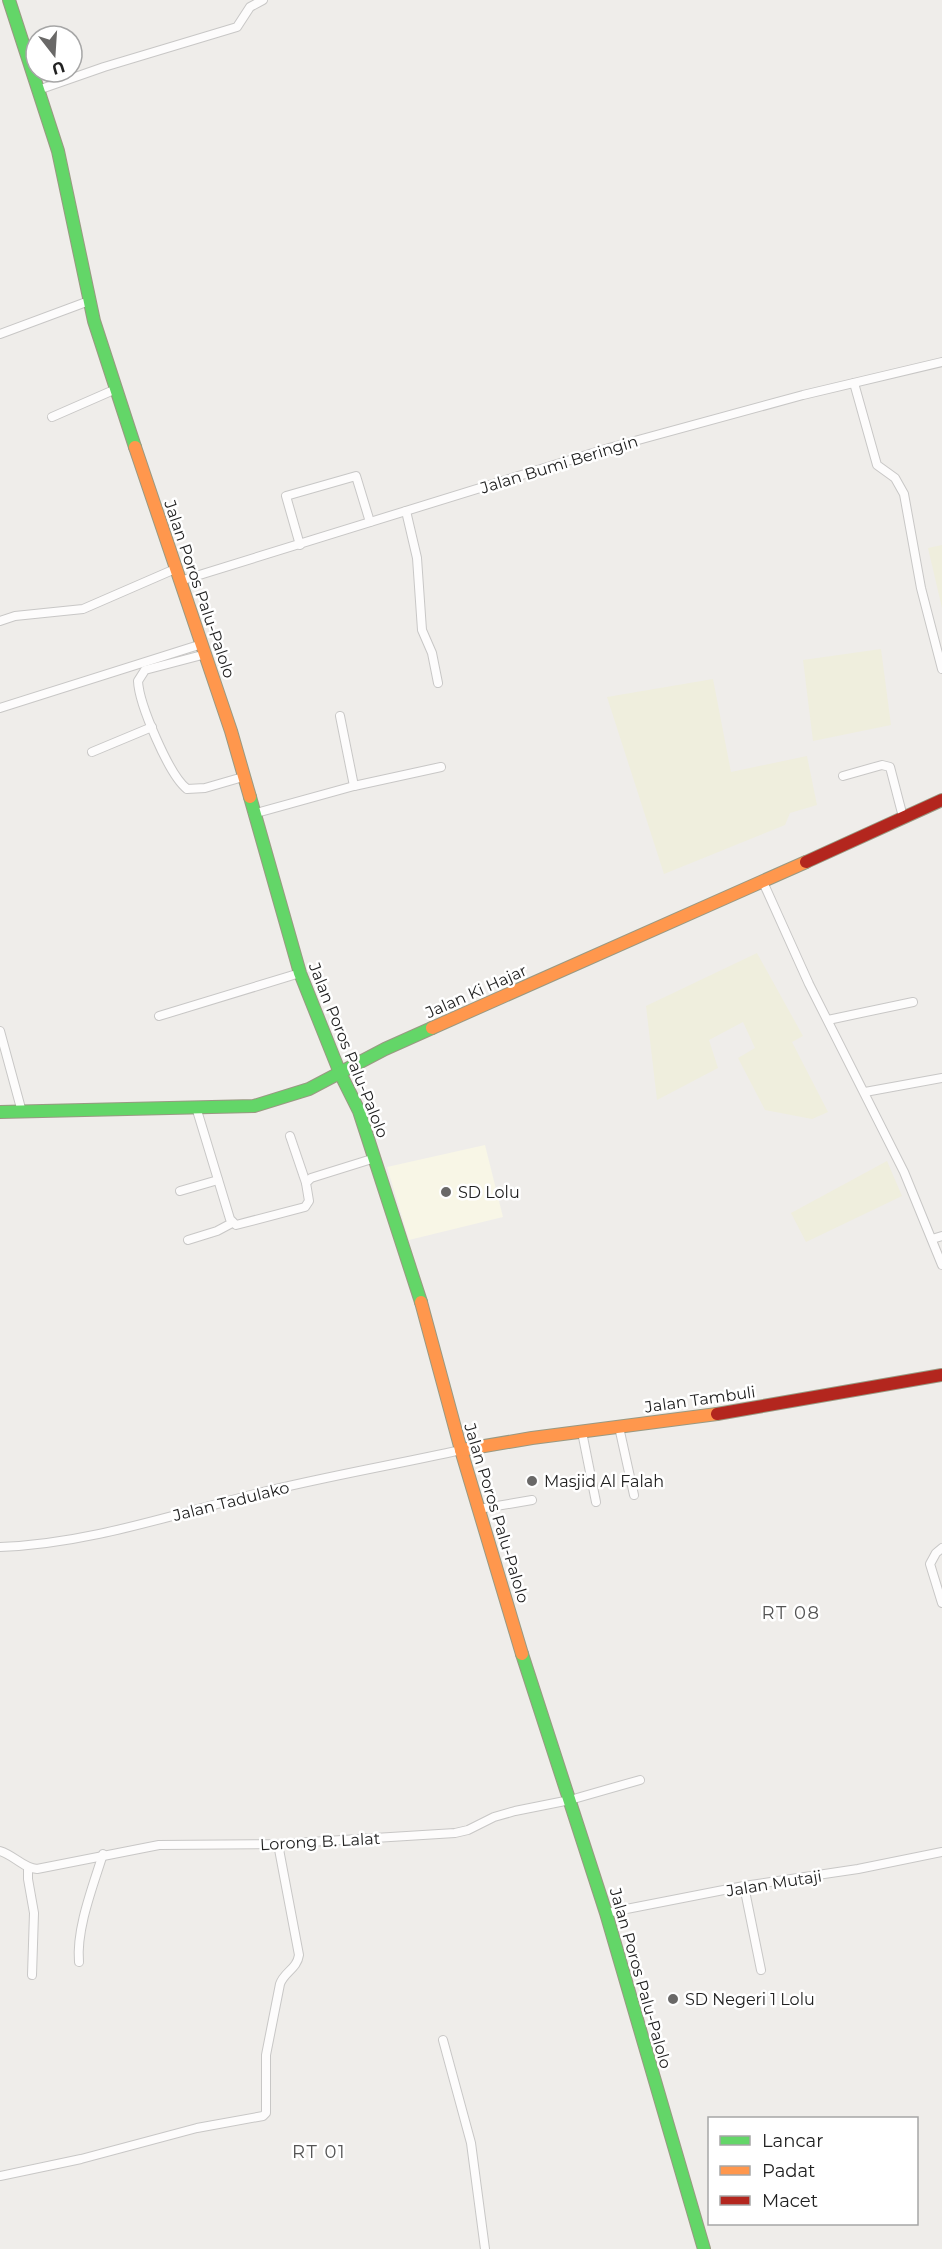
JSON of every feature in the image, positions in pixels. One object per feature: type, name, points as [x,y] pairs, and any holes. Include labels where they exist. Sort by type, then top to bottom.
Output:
[{"type":"main road","name":"Jalan Poros Palu-Palolo","points":[[9,0],[58,151],[89,301],[116,389],[231,731],[300,973],[340,1073],[359,1111],[424,1311],[461,1450],[522,1653],[606,1913],[704,2249]]},
{"type":"main road","name":"Jalan Ki Hajar","points":[[0,1112],[258,1105],[300,1092],[385,1049],[763,882],[942,800]]},
{"type":"main road","name":"Jalan Tambuli","points":[[461,1450],[744,1411],[942,1376]]},
{"type":"street","points":[[38,90],[104,67],[237,27],[250,7],[263,0]]},
{"type":"street","points":[[0,334],[89,301]]},
{"type":"street","name":"Jalan Bumi Beringin","points":[[0,621],[15,616],[83,609],[177,575],[300,545],[609,448],[942,362]]},
{"type":"street","points":[[854,383],[877,465],[895,478],[904,494],[919,579],[942,669]]},
{"type":"street","points":[[52,417],[116,389]]},
{"type":"street","points":[[300,545],[286,496],[356,476],[370,522]]},
{"type":"street","points":[[406,511],[417,558],[422,630],[432,653],[438,682]]},
{"type":"street","points":[[0,708],[204,649]]},
{"type":"street","points":[[204,649],[142,672],[138,686],[152,727],[178,780],[187,789],[205,788],[243,777]]},
{"type":"street","points":[[340,716],[354,786]]},
{"type":"street","points":[[92,752],[152,727]]},
{"type":"street","points":[[843,776],[882,765],[890,767],[903,818]]},
{"type":"street","points":[[254,814],[354,786],[441,766]]},
{"type":"street","points":[[763,882],[828,1020],[904,1172],[942,1265]]},
{"type":"street","points":[[159,1016],[300,973]]},
{"type":"street","points":[[828,1020],[913,1002]]},
{"type":"street","points":[[0,1031],[22,1112]]},
{"type":"street","points":[[865,1092],[942,1078]]},
{"type":"street","points":[[196,1107],[232,1223]]},
{"type":"street","points":[[188,1240],[217,1231],[232,1223],[241,1224],[307,1206],[309,1199],[306,1182],[290,1136]]},
{"type":"street","points":[[306,1182],[314,1177],[375,1158]]},
{"type":"street","points":[[180,1191],[218,1180]]},
{"type":"street","points":[[932,1239],[942,1236]]},
{"type":"street","points":[[619,1427],[634,1495]]},
{"type":"street","points":[[582,1432],[596,1503]]},
{"type":"street","name":"Jalan Tadulako","points":[[0,1547],[70,1541],[260,1493],[461,1450]]},
{"type":"street","points":[[479,1509],[532,1500]]},
{"type":"street","points":[[942,1548],[930,1564],[942,1604]]},
{"type":"street","name":"Lorong B. Lalat","points":[[28,1868],[48,1868],[103,1854],[159,1845],[278,1844],[455,1833],[468,1830],[494,1817],[570,1800],[640,1780]]},
{"type":"street","points":[[0,2176],[81,2159],[185,2131],[263,2116],[266,2113],[266,2055],[280,1984],[286,1973],[296,1965],[299,1955],[278,1844]]},
{"type":"street","points":[[0,1851],[28,1868],[34,1913],[32,1975]]},
{"type":"street","name":"Jalan Mutaji","points":[[606,1913],[744,1886],[858,1869],[942,1852]]},
{"type":"street","points":[[79,1962],[78,1951],[82,1929],[103,1854]]},
{"type":"street","points":[[744,1886],[761,1970]]},
{"type":"street","points":[[443,2040],[471,2143],[485,2249]]},
{"type":"shaded area","name":"SD Lolu","points":[[485,1145],[503,1217],[409,1240],[387,1167]]},
{"type":"green space","points":[[942,545],[942,608],[928,548]]},
{"type":"green space","points":[[881,649],[891,725],[813,741],[803,660]]},
{"type":"green space","points":[[713,679],[731,772],[807,756],[817,805],[790,813],[785,825],[664,874],[607,697]]},
{"type":"green space","points":[[757,953],[803,1036],[792,1042],[828,1112],[812,1119],[765,1110],[738,1058],[755,1048],[743,1022],[709,1040],[718,1068],[657,1100],[646,1006]]},
{"type":"green space","points":[[887,1161],[902,1196],[806,1242],[791,1213]]},
{"type":"traffic: fast","points":[[9,0],[58,151],[94,321],[135,447]]},
{"type":"traffic: fast","points":[[250,797],[300,973],[340,1073],[359,1111],[421,1302]]},
{"type":"traffic: fast","points":[[0,1112],[254,1106],[309,1089],[385,1049],[432,1028]]},
{"type":"traffic: fast","points":[[522,1654],[606,1913],[704,2249]]},
{"type":"traffic: slow","points":[[135,447],[231,731],[250,797]]},
{"type":"traffic: slow","points":[[432,1028],[806,862]]},
{"type":"traffic: slow","points":[[421,1302],[461,1450],[522,1654]]},
{"type":"traffic: slow","points":[[461,1450],[532,1438],[717,1414]]},
{"type":"traffic: jam","points":[[806,862],[942,800]]},
{"type":"traffic: jam","points":[[717,1414],[942,1375]]},
{"type":"place","name":"SD Lolu","points":[[446,1192]]},
{"type":"place","name":"Masjid Al Falah","points":[[532,1481]]},
{"type":"place","name":"SD Negeri 1 Lolu","points":[[673,1999]]},
{"type":"district","name":"RT 08","points":[[791,1613]]},
{"type":"district","name":"RT 01","points":[[319,2152]]}]
